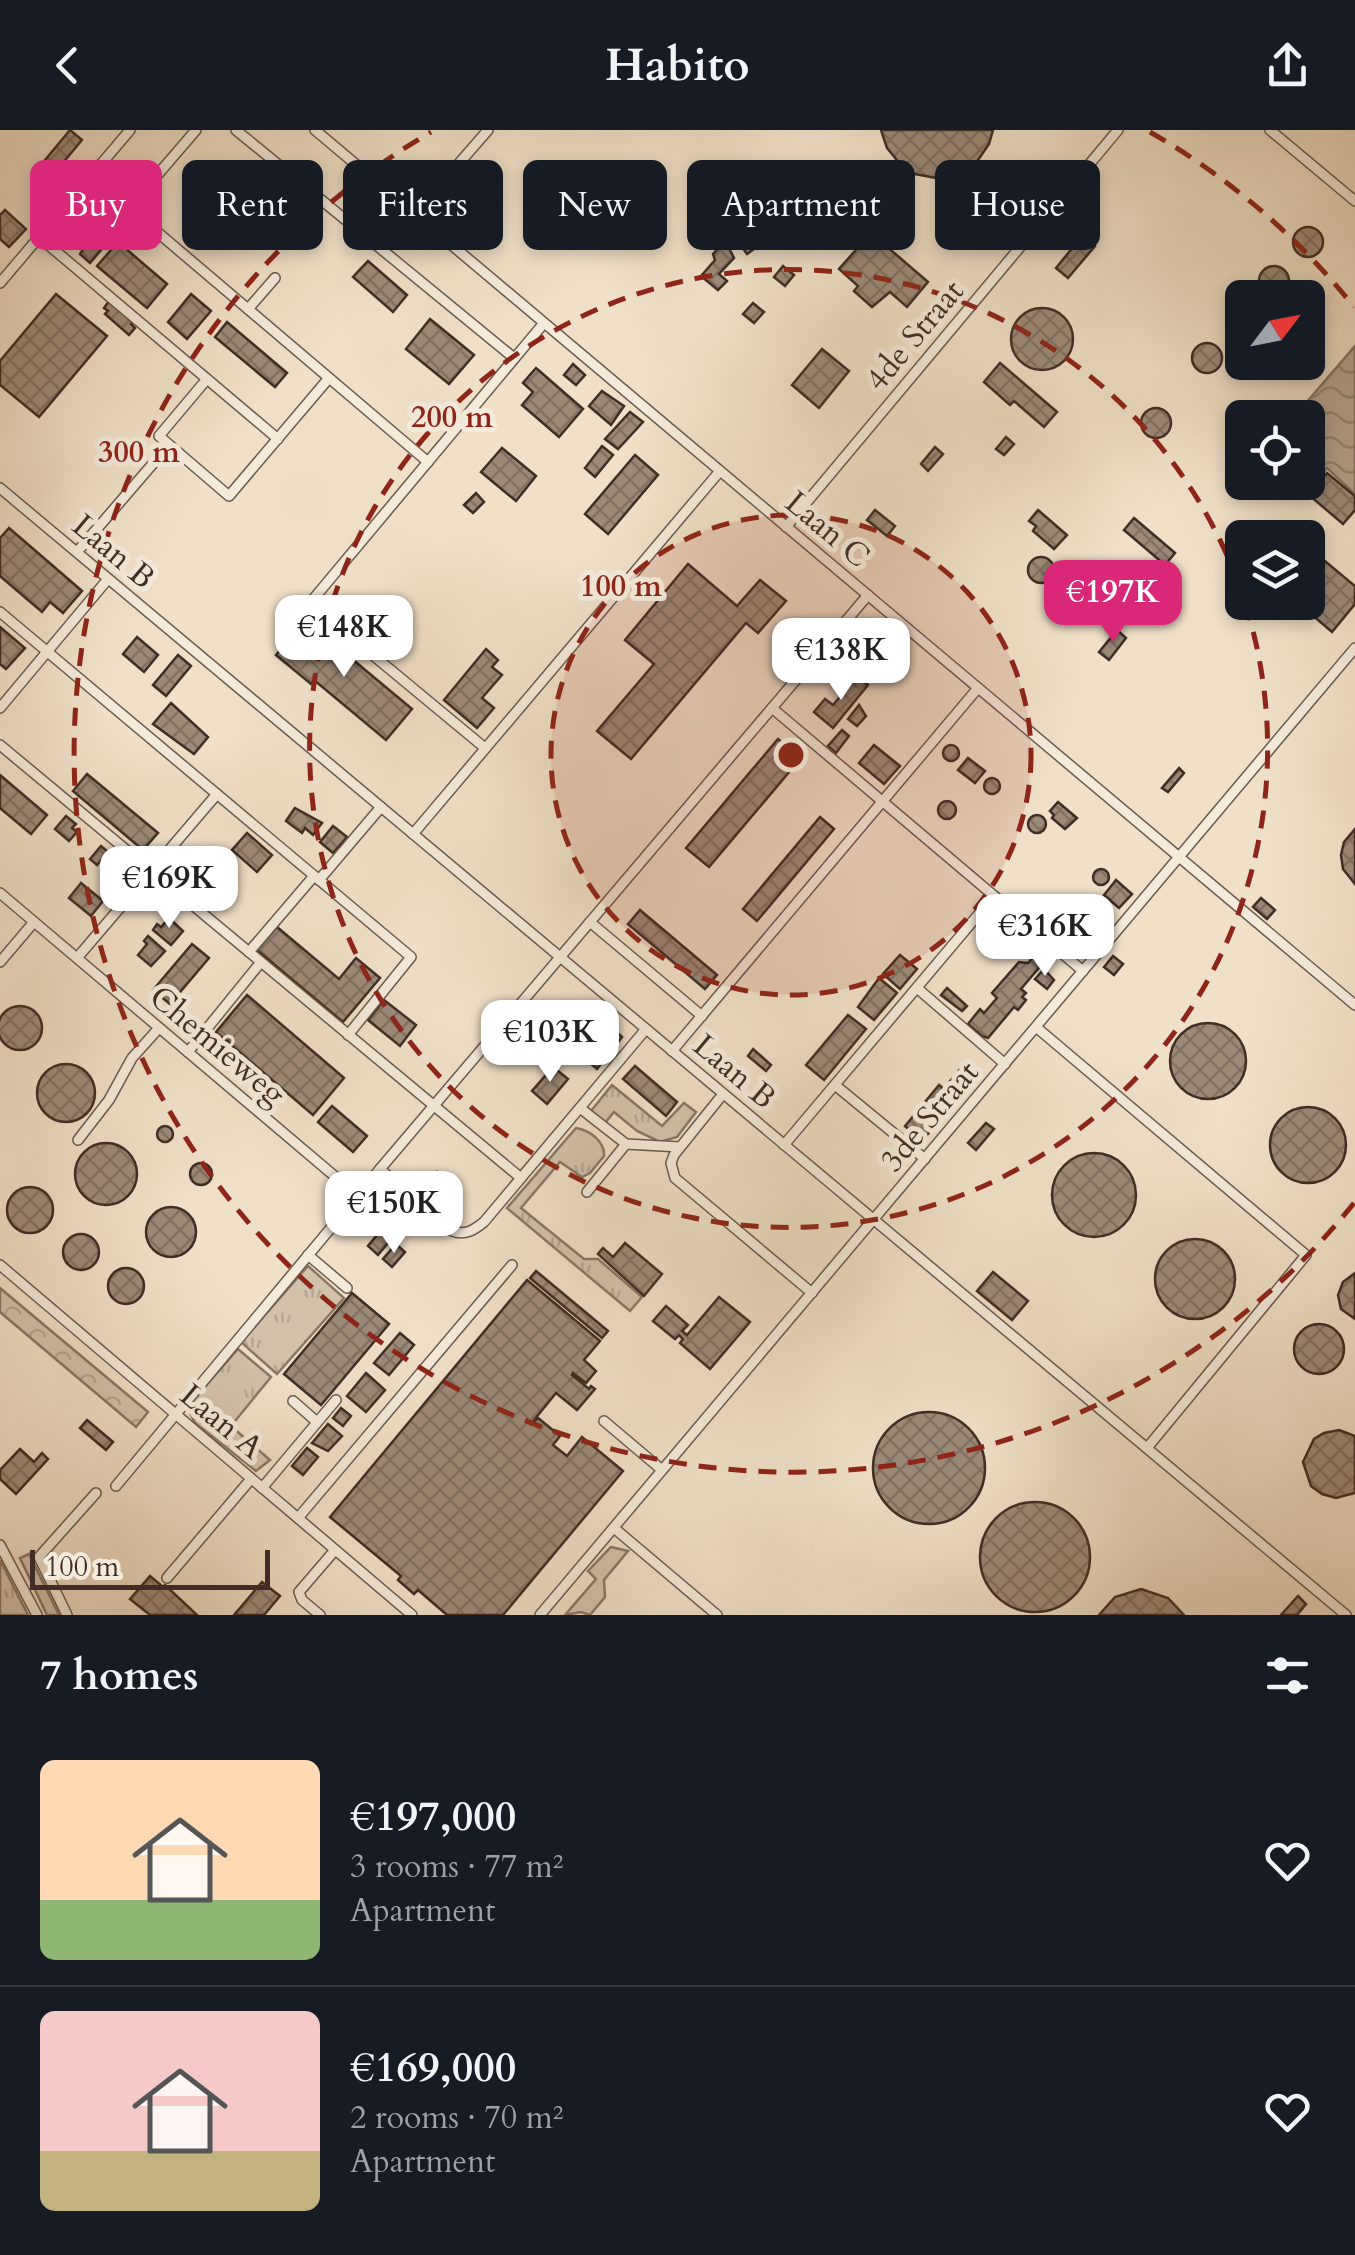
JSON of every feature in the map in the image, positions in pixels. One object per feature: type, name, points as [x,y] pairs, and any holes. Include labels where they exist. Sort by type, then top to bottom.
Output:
[{"type":"lane","points":[[104,160],[130,130]]},
{"type":"lane","points":[[162,170],[196,130]]},
{"type":"lane","points":[[236,130],[514,358]]},
{"type":"lane","name":"Laan C","points":[[315,130],[351,160]]},
{"type":"lane","points":[[462,160],[488,130]]},
{"type":"lane","name":"4de Straat","points":[[786,526],[1118,130]]},
{"type":"lane","points":[[1270,130],[1355,201]]},
{"type":"lane","points":[[162,236],[428,462]]},
{"type":"lane","points":[[2,275],[30,246]]},
{"type":"lane","points":[[56,250],[278,439]]},
{"type":"lane","name":"Laan C","points":[[458,250],[1355,1006]]},
{"type":"lane","points":[[248,309],[275,278]]},
{"type":"lane","points":[[485,748],[310,603],[544,323]]},
{"type":"lane","points":[[208,379],[159,436],[229,496],[330,378]]},
{"type":"lane","points":[[77,552],[169,445]]},
{"type":"lane","points":[[413,834],[720,470]]},
{"type":"lane","name":"Laan B","points":[[0,488],[1346,1615]]},
{"type":"lane","points":[[0,708],[108,579]]},
{"type":"lane","points":[[116,1486],[868,595]]},
{"type":"lane","points":[[0,612],[411,958],[348,1034]]},
{"type":"lane","name":"3de Straat","points":[[540,1615],[1355,648]]},
{"type":"lane","points":[[672,1051],[978,688]]},
{"type":"lane","points":[[772,708],[1083,971]]},
{"type":"lane","points":[[0,745],[521,1178]]},
{"type":"lane","points":[[77,958],[218,794]]},
{"type":"lane","points":[[249,952],[381,807]]},
{"type":"lane","name":"Chemieweg","points":[[0,893],[358,1196]]},
{"type":"lane","points":[[784,1145],[994,896]]},
{"type":"lane","points":[[0,962],[34,922]]},
{"type":"lane","points":[[590,922],[702,1016]]},
{"type":"lane","points":[[188,1052],[261,962]]},
{"type":"lane","points":[[917,988],[1005,1064]]},
{"type":"lane","points":[[1036,1027],[1306,1255],[1147,1448]]},
{"type":"lane","points":[[78,1140],[109,1100],[132,1058],[159,1028]]},
{"type":"lane","points":[[380,1170],[460,1234],[484,1222],[646,1030]]},
{"type":"lane","points":[[835,1085],[924,1159]]},
{"type":"lane","points":[[724,1094],[671,1163],[681,1185],[812,1293]]},
{"type":"lane","points":[[580,1108],[626,1144],[680,1147]]},
{"type":"lane","points":[[587,1192],[626,1144]]},
{"type":"lane","points":[[308,1255],[347,1288]]},
{"type":"lane","points":[[298,1518],[512,1265]]},
{"type":"lane","name":"Laan A","points":[[0,1266],[412,1615]]},
{"type":"lane","points":[[262,1488],[336,1400]]},
{"type":"lane","points":[[293,1401],[317,1422]]},
{"type":"lane","points":[[604,1422],[662,1470]]},
{"type":"lane","points":[[167,1578],[250,1478]]},
{"type":"lane","points":[[67,1615],[39,1557],[96,1493]]},
{"type":"lane","points":[[614,1528],[717,1615]]},
{"type":"lane","points":[[0,1545],[37,1615]]},
{"type":"lane","points":[[320,1615],[302,1600],[299,1592],[335,1550]]},
{"type":"green space","points":[[612,1085],[662,1126],[684,1103],[696,1112],[677,1137],[660,1142],[637,1131],[614,1112],[605,1123],[591,1111]]},
{"type":"green space","points":[[576,1128],[595,1137],[604,1156],[582,1177],[560,1162],[521,1208],[584,1259],[598,1259],[642,1297],[630,1311],[507,1208]]},
{"type":"green space","points":[[308,1266],[344,1298],[277,1374],[241,1342]]},
{"type":"green space","points":[[0,1288],[148,1412],[136,1427],[0,1312]]},
{"type":"green space","points":[[238,1349],[271,1377],[231,1426],[270,1460],[256,1471],[195,1423],[189,1411],[195,1398]]},
{"type":"green space","points":[[611,1547],[628,1551],[604,1580],[605,1597],[590,1615],[565,1615],[596,1579],[588,1571]]},
{"type":"green space","points":[[29,1554],[59,1615],[47,1615],[20,1558]]},
{"type":"green space","points":[[0,1560],[28,1615],[0,1615]]},
{"type":"water","points":[[1355,346],[1355,494],[1327,468],[1325,470],[1325,400],[1309,400]]},
{"type":"building","points":[[70,130],[82,140],[65,160],[45,160]]},
{"type":"building","points":[[881,130],[993,130],[978,160],[935,160],[935,178],[915,174],[915,160],[897,160],[887,148]]},
{"type":"building","points":[[5,210],[26,229],[9,247],[0,239],[0,215]]},
{"type":"building","points":[[1308,227],[1319,231],[1323,242],[1319,253],[1308,257],[1297,253],[1293,242],[1297,231]]},
{"type":"building","points":[[83,250],[101,250],[90,263],[80,254]]},
{"type":"building","points":[[111,250],[127,250],[167,284],[147,308],[97,266]]},
{"type":"building","points":[[717,250],[730,250],[734,258],[719,274],[727,281],[718,290],[701,276],[715,260]]},
{"type":"building","points":[[856,250],[891,250],[928,282],[907,307],[890,292],[872,307],[854,291],[858,286],[839,269]]},
{"type":"building","points":[[1071,250],[1092,250],[1068,278],[1056,268]]},
{"type":"building","points":[[368,261],[407,295],[393,312],[353,277]]},
{"type":"building","points":[[783,266],[794,275],[785,286],[774,277]]},
{"type":"building","points":[[1268,267],[1280,267],[1289,280],[1259,280]]},
{"type":"building","points":[[56,294],[107,336],[39,417],[0,385],[0,361]]},
{"type":"building","points":[[191,294],[211,311],[187,339],[168,322]]},
{"type":"building","points":[[109,301],[134,321],[131,324],[135,328],[129,335],[105,314]]},
{"type":"building","points":[[753,303],[764,312],[754,323],[743,314]]},
{"type":"building","points":[[1042,308],[1064,317],[1073,339],[1064,361],[1042,370],[1020,361],[1011,339],[1020,317]]},
{"type":"building","points":[[430,319],[474,355],[449,384],[406,349]]},
{"type":"building","points":[[227,322],[287,373],[275,387],[215,337]]},
{"type":"building","points":[[1207,343],[1218,347],[1222,358],[1218,369],[1207,373],[1196,369],[1192,358],[1196,347]]},
{"type":"building","points":[[822,349],[849,371],[819,408],[792,385]]},
{"type":"building","points":[[1000,363],[1057,412],[1044,427],[984,382]]},
{"type":"building","points":[[573,364],[585,375],[576,385],[564,375]]},
{"type":"building","points":[[536,368],[583,409],[559,437],[522,405],[533,392],[523,383]]},
{"type":"building","points":[[602,391],[624,406],[611,425],[589,406]]},
{"type":"building","points":[[1156,408],[1167,412],[1171,423],[1167,434],[1156,438],[1145,434],[1141,423],[1145,412]]},
{"type":"building","points":[[630,412],[643,422],[618,449],[605,439]]},
{"type":"building","points":[[1006,437],[1014,444],[1004,455],[996,449]]},
{"type":"building","points":[[602,446],[613,455],[595,477],[585,468]]},
{"type":"building","points":[[935,447],[943,454],[928,471],[921,464]]},
{"type":"building","points":[[502,448],[536,476],[516,501],[481,472]]},
{"type":"building","points":[[635,455],[658,475],[608,534],[585,514]]},
{"type":"building","points":[[1327,473],[1355,496],[1355,510],[1343,524],[1315,500],[1325,500]]},
{"type":"building","points":[[476,493],[484,502],[473,513],[464,505]]},
{"type":"building","points":[[875,510],[895,526],[887,536],[867,520]]},
{"type":"building","points":[[1038,510],[1067,535],[1054,549],[1033,531],[1036,526],[1029,521]]},
{"type":"building","points":[[1134,518],[1175,553],[1165,565],[1124,530]]},
{"type":"building","points":[[9,528],[82,591],[63,613],[50,602],[42,612],[0,576],[0,538]]},
{"type":"building","points":[[1041,557],[1050,561],[1054,570],[1050,579],[1041,583],[1032,579],[1028,570],[1032,561]]},
{"type":"building","points":[[1325,561],[1355,586],[1355,604],[1332,632],[1318,620],[1325,620]]},
{"type":"building","points":[[688,564],[737,606],[760,580],[786,601],[758,633],[746,623],[631,759],[597,731],[654,664],[625,640]]},
{"type":"building","points":[[1075,578],[1089,583],[1094,597],[1089,611],[1075,616],[1061,611],[1056,597],[1061,583]]},
{"type":"building","points":[[305,620],[412,709],[386,740],[314,680],[311,684],[276,655]]},
{"type":"building","points":[[0,627],[25,648],[6,669],[0,664]]},
{"type":"building","points":[[1117,630],[1126,638],[1109,660],[1099,652]]},
{"type":"building","points":[[137,637],[158,655],[144,672],[123,654]]},
{"type":"building","points":[[486,649],[498,660],[492,667],[502,675],[482,698],[494,708],[477,728],[444,700]]},
{"type":"building","points":[[178,655],[191,666],[166,696],[153,685]]},
{"type":"building","points":[[857,676],[868,685],[833,728],[814,712],[825,699],[833,705]]},
{"type":"building","points":[[171,703],[208,737],[194,754],[153,724]]},
{"type":"building","points":[[859,705],[866,716],[857,726],[848,719]]},
{"type":"building","points":[[842,730],[849,736],[836,753],[828,746]]},
{"type":"building","points":[[778,739],[801,758],[709,867],[686,848]]},
{"type":"building","points":[[874,745],[900,766],[884,784],[859,763]]},
{"type":"building","points":[[951,745],[959,753],[951,761],[943,753]]},
{"type":"building","points":[[968,758],[985,771],[975,783],[958,770]]},
{"type":"building","points":[[1179,768],[1184,773],[1168,792],[1162,788]]},
{"type":"building","points":[[87,774],[158,833],[143,850],[73,791]]},
{"type":"building","points":[[0,775],[47,815],[31,834],[0,808]]},
{"type":"building","points":[[992,778],[1000,786],[992,794],[984,786]]},
{"type":"building","points":[[947,801],[956,810],[947,819],[938,810]]},
{"type":"building","points":[[1058,802],[1077,818],[1065,829],[1050,811]]},
{"type":"building","points":[[295,808],[322,823],[313,835],[305,828],[302,833],[286,821]]},
{"type":"building","points":[[1037,815],[1046,824],[1037,833],[1028,824]]},
{"type":"building","points":[[66,816],[76,824],[72,828],[77,832],[69,841],[55,829]]},
{"type":"building","points":[[820,817],[834,829],[757,921],[743,909]]},
{"type":"building","points":[[333,826],[347,837],[333,853],[320,842]]},
{"type":"building","points":[[1355,829],[1355,884],[1343,869],[1341,855],[1344,842]]},
{"type":"building","points":[[247,833],[272,855],[257,872],[232,850]]},
{"type":"building","points":[[101,846],[108,852],[97,865],[90,859]]},
{"type":"building","points":[[196,862],[226,887],[207,909],[178,884]]},
{"type":"building","points":[[1101,869],[1109,877],[1101,885],[1093,877]]},
{"type":"building","points":[[1116,880],[1132,894],[1119,908],[1104,895]]},
{"type":"building","points":[[81,883],[103,901],[91,916],[69,898]]},
{"type":"building","points":[[1261,898],[1275,910],[1267,919],[1253,907]]},
{"type":"building","points":[[640,910],[717,975],[705,989],[628,924]]},
{"type":"building","points":[[169,918],[183,931],[171,945],[153,930]]},
{"type":"building","points":[[277,927],[339,979],[356,958],[380,978],[343,1022],[257,950]]},
{"type":"building","points":[[148,936],[165,951],[151,966],[138,955]]},
{"type":"building","points":[[192,944],[209,958],[170,1004],[153,990]]},
{"type":"building","points":[[900,955],[917,969],[900,989],[883,974]]},
{"type":"building","points":[[1034,956],[1042,964],[1021,989],[1026,1000],[1018,1010],[1014,1007],[988,1038],[982,1036],[968,1024],[980,1009],[984,1013],[997,998],[992,993],[1019,962],[1028,963]]},
{"type":"building","points":[[1113,956],[1123,964],[1114,975],[1104,967]]},
{"type":"building","points":[[1044,969],[1054,980],[1047,989],[1035,979]]},
{"type":"building","points":[[879,978],[897,993],[874,1020],[858,1007]]},
{"type":"building","points":[[947,988],[967,1006],[962,1011],[941,995]]},
{"type":"building","points":[[247,995],[344,1078],[313,1115],[216,1032]]},
{"type":"building","points":[[384,1000],[416,1025],[400,1046],[368,1020]]},
{"type":"building","points":[[580,1002],[622,1037],[597,1069],[555,1033]]},
{"type":"building","points":[[11,1007],[29,1007],[41,1019],[41,1037],[29,1049],[11,1049],[-1,1037],[-1,1019]]},
{"type":"building","points":[[848,1015],[866,1029],[824,1080],[806,1065]]},
{"type":"building","points":[[1208,1023],[1235,1034],[1246,1061],[1235,1088],[1208,1099],[1181,1088],[1170,1061],[1181,1034]]},
{"type":"building","points":[[753,1049],[771,1065],[766,1071],[748,1056]]},
{"type":"building","points":[[66,1064],[87,1072],[95,1093],[87,1114],[66,1122],[45,1114],[37,1093],[45,1072]]},
{"type":"building","points":[[635,1066],[677,1102],[666,1116],[623,1079]]},
{"type":"building","points":[[553,1067],[568,1079],[547,1104],[532,1091]]},
{"type":"building","points":[[961,1068],[973,1078],[959,1096],[947,1085]]},
{"type":"building","points":[[939,1085],[957,1099],[922,1141],[905,1126]]},
{"type":"building","points":[[332,1106],[367,1136],[353,1152],[318,1122]]},
{"type":"building","points":[[1308,1107],[1335,1118],[1346,1145],[1335,1172],[1308,1183],[1281,1172],[1270,1145],[1281,1118]]},
{"type":"building","points":[[986,1123],[994,1129],[976,1150],[968,1143]]},
{"type":"building","points":[[165,1126],[173,1134],[165,1142],[157,1134]]},
{"type":"building","points":[[106,1143],[128,1152],[137,1174],[128,1196],[106,1205],[84,1196],[75,1174],[84,1152]]},
{"type":"building","points":[[1094,1153],[1117,1160],[1129,1172],[1136,1195],[1129,1218],[1117,1230],[1094,1237],[1071,1230],[1059,1218],[1052,1195],[1059,1172],[1071,1160]]},
{"type":"building","points":[[201,1163],[212,1174],[201,1185],[190,1174]]},
{"type":"building","points":[[437,1172],[456,1188],[449,1197],[430,1181]]},
{"type":"building","points":[[30,1187],[46,1194],[53,1210],[46,1226],[30,1233],[14,1226],[7,1210],[14,1194]]},
{"type":"building","points":[[171,1207],[188,1215],[196,1232],[188,1249],[171,1257],[154,1249],[146,1232],[154,1215]]},
{"type":"building","points":[[383,1228],[393,1237],[378,1255],[368,1246]]},
{"type":"building","points":[[81,1234],[94,1239],[99,1252],[94,1265],[81,1270],[68,1265],[63,1252],[68,1239]]},
{"type":"building","points":[[1187,1239],[1203,1239],[1224,1250],[1235,1279],[1224,1308],[1203,1319],[1187,1319],[1173,1313],[1161,1301],[1155,1287],[1155,1271],[1161,1257],[1173,1245]]},
{"type":"building","points":[[625,1243],[662,1274],[644,1296],[598,1254],[603,1248],[613,1257]]},
{"type":"building","points":[[396,1244],[405,1252],[392,1267],[383,1259]]},
{"type":"building","points":[[126,1268],[139,1273],[144,1286],[139,1299],[126,1304],[113,1299],[108,1286],[113,1273]]},
{"type":"building","points":[[536,1271],[608,1331],[602,1338],[530,1278]]},
{"type":"building","points":[[993,1272],[1028,1301],[1012,1320],[977,1291]]},
{"type":"building","points":[[1355,1273],[1355,1319],[1341,1309],[1338,1295],[1343,1282]]},
{"type":"building","points":[[527,1280],[600,1341],[584,1360],[596,1371],[586,1383],[572,1375],[589,1389],[595,1389],[577,1410],[556,1393],[530,1425],[538,1418],[560,1436],[553,1445],[567,1456],[582,1437],[623,1471],[503,1615],[447,1615],[418,1590],[414,1594],[398,1580],[401,1576],[330,1517]]},
{"type":"building","points":[[352,1293],[389,1324],[321,1405],[284,1374]]},
{"type":"building","points":[[719,1297],[750,1322],[710,1369],[680,1343],[683,1339],[679,1335],[675,1339],[653,1321],[666,1306],[688,1325],[682,1331],[687,1335]]},
{"type":"building","points":[[1319,1324],[1336,1332],[1344,1349],[1336,1366],[1319,1374],[1302,1366],[1294,1349],[1302,1332]]},
{"type":"building","points":[[400,1333],[414,1345],[389,1375],[374,1363]]},
{"type":"building","points":[[366,1373],[385,1390],[366,1412],[347,1396]]},
{"type":"building","points":[[341,1408],[351,1416],[343,1426],[333,1418]]},
{"type":"building","points":[[929,1412],[950,1416],[969,1428],[981,1447],[985,1468],[981,1489],[969,1508],[950,1520],[929,1524],[908,1520],[889,1508],[877,1489],[873,1468],[877,1447],[889,1428],[908,1416]]},
{"type":"building","points":[[87,1420],[113,1442],[106,1450],[80,1428]]},
{"type":"building","points":[[328,1424],[342,1436],[328,1451],[312,1443]]},
{"type":"building","points":[[1339,1430],[1355,1436],[1355,1493],[1336,1498],[1311,1486],[1303,1462],[1314,1439]]},
{"type":"building","points":[[307,1448],[318,1457],[303,1475],[292,1466]]},
{"type":"building","points":[[20,1449],[34,1462],[42,1453],[48,1459],[16,1494],[0,1479],[0,1470]]},
{"type":"building","points":[[1035,1502],[1056,1506],[1074,1518],[1086,1536],[1090,1557],[1086,1578],[1074,1596],[1056,1608],[1035,1612],[1014,1608],[996,1596],[984,1578],[980,1557],[984,1536],[996,1518],[1014,1506]]},
{"type":"building","points":[[150,1576],[197,1615],[150,1615],[130,1599]]},
{"type":"building","points":[[262,1582],[280,1596],[264,1615],[234,1615]]},
{"type":"building","points":[[1141,1589],[1168,1598],[1184,1615],[1099,1615],[1115,1597]]},
{"type":"building","points":[[1298,1596],[1306,1604],[1297,1615],[1281,1615]]}]
